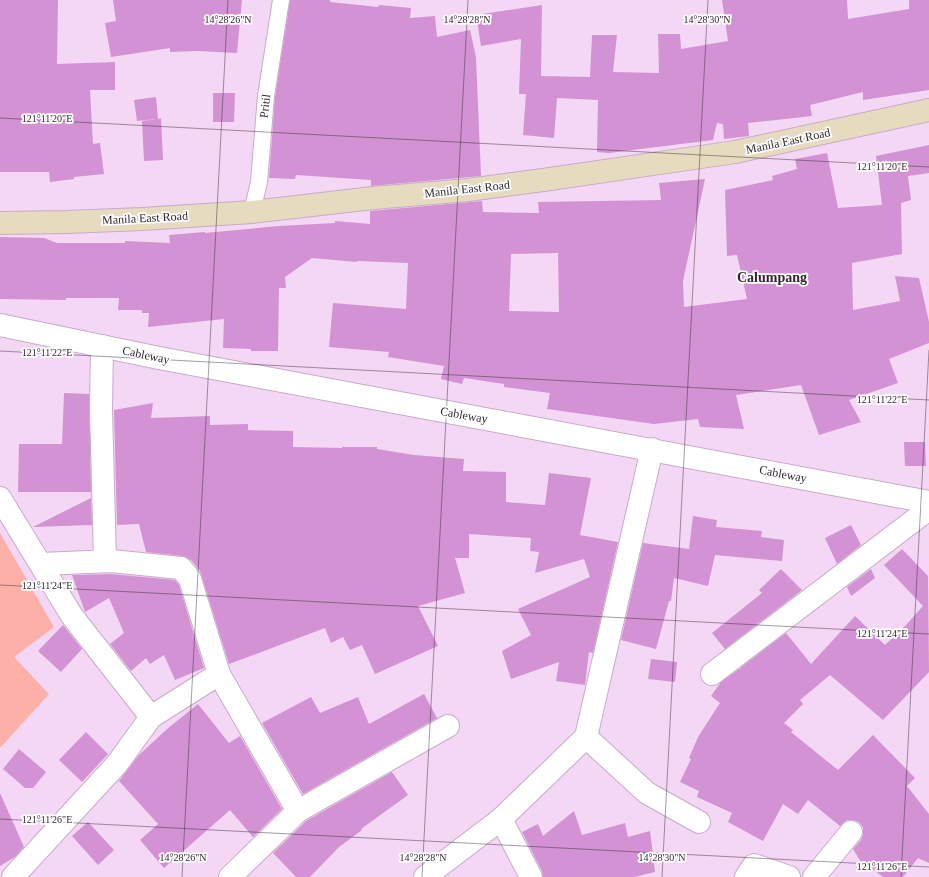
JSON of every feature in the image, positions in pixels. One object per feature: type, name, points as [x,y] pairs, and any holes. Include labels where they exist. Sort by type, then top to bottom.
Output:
[{"type":"main road","name":"Manila East Road","points":[[0,223],[142,219],[252,212],[373,198],[475,189],[728,153],[929,110]]},
{"type":"street","name":"Cableway","points":[[0,325],[160,358],[929,502]]},
{"type":"street","points":[[102,346],[101,409],[105,561]]},
{"type":"street","points":[[425,877],[501,819],[586,737],[652,449]]},
{"type":"street","points":[[0,498],[72,616],[151,717]]},
{"type":"street","points":[[712,674],[929,509]]},
{"type":"street","points":[[41,564],[105,561],[181,568],[190,579],[219,674],[298,811]]},
{"type":"street","points":[[13,877],[117,764],[151,717],[219,674]]},
{"type":"street","points":[[230,877],[298,811],[448,726]]},
{"type":"street","points":[[586,737],[647,792],[699,822]]},
{"type":"street","points":[[501,819],[531,877]]},
{"type":"street","points":[[814,877],[851,832]]},
{"type":"street","points":[[746,877],[754,865],[789,877]]},
{"type":"lane","name":"Pritil","points":[[252,212],[258,182],[266,96],[281,0]]},
{"type":"shaded area","points":[[0,533],[54,627],[14,657],[49,694],[0,748]]},
{"type":"building","points":[[0,0],[58,0],[57,64],[115,62],[115,90],[90,90],[93,144],[100,143],[104,174],[74,177],[74,179],[50,182],[49,172],[0,172]]},
{"type":"building","points":[[113,0],[242,0],[237,53],[198,51],[170,52],[170,48],[111,57],[105,23],[116,21]]},
{"type":"building","points":[[290,0],[330,0],[330,2],[378,7],[379,5],[411,8],[410,18],[435,16],[437,37],[470,30],[476,57],[481,176],[371,186],[371,180],[296,175],[295,179],[269,178],[275,97]]},
{"type":"building","points":[[722,0],[847,0],[848,19],[909,9],[909,0],[929,0],[929,90],[863,100],[863,92],[810,105],[812,116],[748,123],[749,136],[724,139],[723,124],[717,123],[713,140],[609,153],[597,152],[598,100],[557,98],[554,138],[523,135],[526,94],[519,94],[521,39],[481,46],[476,15],[542,5],[541,76],[590,77],[592,35],[617,35],[613,72],[659,73],[658,34],[680,34],[681,49],[728,41]]},
{"type":"building","points":[[213,93],[235,93],[234,122],[213,122]]},
{"type":"building","points":[[156,97],[158,119],[161,118],[163,160],[144,161],[142,121],[156,119],[137,121],[134,100]]},
{"type":"building","points":[[929,145],[929,173],[908,176],[911,200],[901,203],[902,254],[852,263],[853,310],[900,301],[895,276],[919,278],[929,322],[929,343],[889,359],[898,383],[849,400],[861,422],[819,435],[801,385],[736,395],[744,429],[700,427],[698,419],[654,424],[547,409],[550,393],[504,387],[504,384],[464,378],[462,384],[441,379],[444,366],[388,357],[389,352],[329,347],[333,303],[406,309],[408,263],[357,262],[312,258],[285,277],[286,288],[279,288],[278,351],[251,351],[251,349],[223,348],[224,319],[148,327],[149,313],[142,313],[142,310],[118,310],[119,298],[66,298],[66,300],[0,299],[0,237],[44,238],[57,243],[125,243],[125,241],[170,243],[169,235],[335,223],[335,221],[370,224],[370,211],[482,201],[483,212],[539,213],[538,202],[661,200],[659,183],[705,179],[683,281],[684,307],[747,299],[737,255],[727,256],[725,190],[773,180],[772,176],[797,169],[795,159],[827,153],[838,208],[882,205],[876,156]],"holes":[[[558,253],[559,312],[509,311],[511,254]]]},
{"type":"building","points":[[64,393],[89,394],[91,492],[18,492],[19,444],[62,444]]},
{"type":"building","points":[[153,403],[151,418],[210,416],[210,425],[248,424],[248,430],[293,431],[293,447],[377,447],[377,449],[414,455],[464,459],[463,471],[506,472],[506,502],[545,505],[549,473],[591,478],[580,535],[618,542],[593,653],[589,652],[585,685],[556,681],[559,662],[511,679],[502,651],[531,635],[518,609],[590,577],[584,559],[535,573],[539,552],[530,551],[531,538],[469,534],[469,558],[455,558],[465,593],[418,606],[438,646],[375,674],[362,645],[350,650],[343,637],[331,643],[325,628],[229,664],[200,571],[191,560],[183,556],[146,552],[139,524],[117,525],[114,410]]},
{"type":"building","points":[[904,442],[925,442],[926,466],[905,466]]},
{"type":"building","points":[[91,498],[92,525],[33,527]]},
{"type":"building","points":[[693,516],[717,520],[716,527],[762,531],[761,537],[784,540],[782,561],[715,555],[708,586],[674,578],[671,601],[669,601],[656,649],[621,640],[643,543],[689,549]]},
{"type":"building","points":[[851,525],[861,545],[837,564],[825,538]]},
{"type":"building","points":[[902,549],[928,576],[929,672],[883,720],[830,675],[800,700],[803,704],[784,723],[793,730],[791,732],[838,770],[873,735],[915,778],[907,786],[929,814],[929,863],[918,858],[903,877],[883,877],[867,865],[864,867],[853,849],[861,840],[863,834],[863,827],[859,822],[847,820],[840,826],[808,800],[798,814],[783,804],[763,841],[728,822],[732,813],[697,797],[699,791],[680,782],[691,759],[689,758],[698,737],[720,703],[711,696],[721,682],[741,669],[740,668],[786,633],[811,664],[855,616],[885,645],[906,625],[923,606],[884,565]]},
{"type":"building","points":[[781,569],[802,590],[725,649],[712,633],[762,593],[759,590]]},
{"type":"building","points":[[871,569],[875,578],[851,596],[847,587]]},
{"type":"building","points":[[111,574],[175,580],[179,585],[204,668],[175,680],[164,655],[150,664],[146,658],[131,671],[110,644],[124,633],[109,598],[85,612],[72,575]]},
{"type":"building","points":[[63,625],[82,649],[61,672],[38,651]]},
{"type":"building","points":[[651,659],[677,662],[675,682],[648,679]]},
{"type":"building","points":[[424,694],[437,718],[303,794],[262,723],[311,697],[320,713],[358,697],[369,724]]},
{"type":"building","points":[[198,704],[229,743],[240,736],[282,809],[253,837],[230,810],[164,868],[140,840],[158,824],[119,781],[139,755],[167,729]]},
{"type":"building","points":[[86,732],[108,754],[82,782],[59,760]]},
{"type":"building","points":[[19,749],[46,772],[33,788],[25,788],[3,769]]},
{"type":"building","points":[[392,772],[408,795],[339,847],[310,877],[296,877],[273,853],[306,821]]},
{"type":"building","points":[[0,793],[24,847],[15,857],[0,866]]},
{"type":"building","points":[[574,811],[582,835],[625,823],[628,837],[650,831],[655,872],[634,877],[543,877],[542,871],[522,832],[538,824],[543,836]]},
{"type":"building","points":[[88,822],[114,850],[98,865],[72,836]]},
{"type":"district","name":"Calumpang","points":[[772,277]]}]
